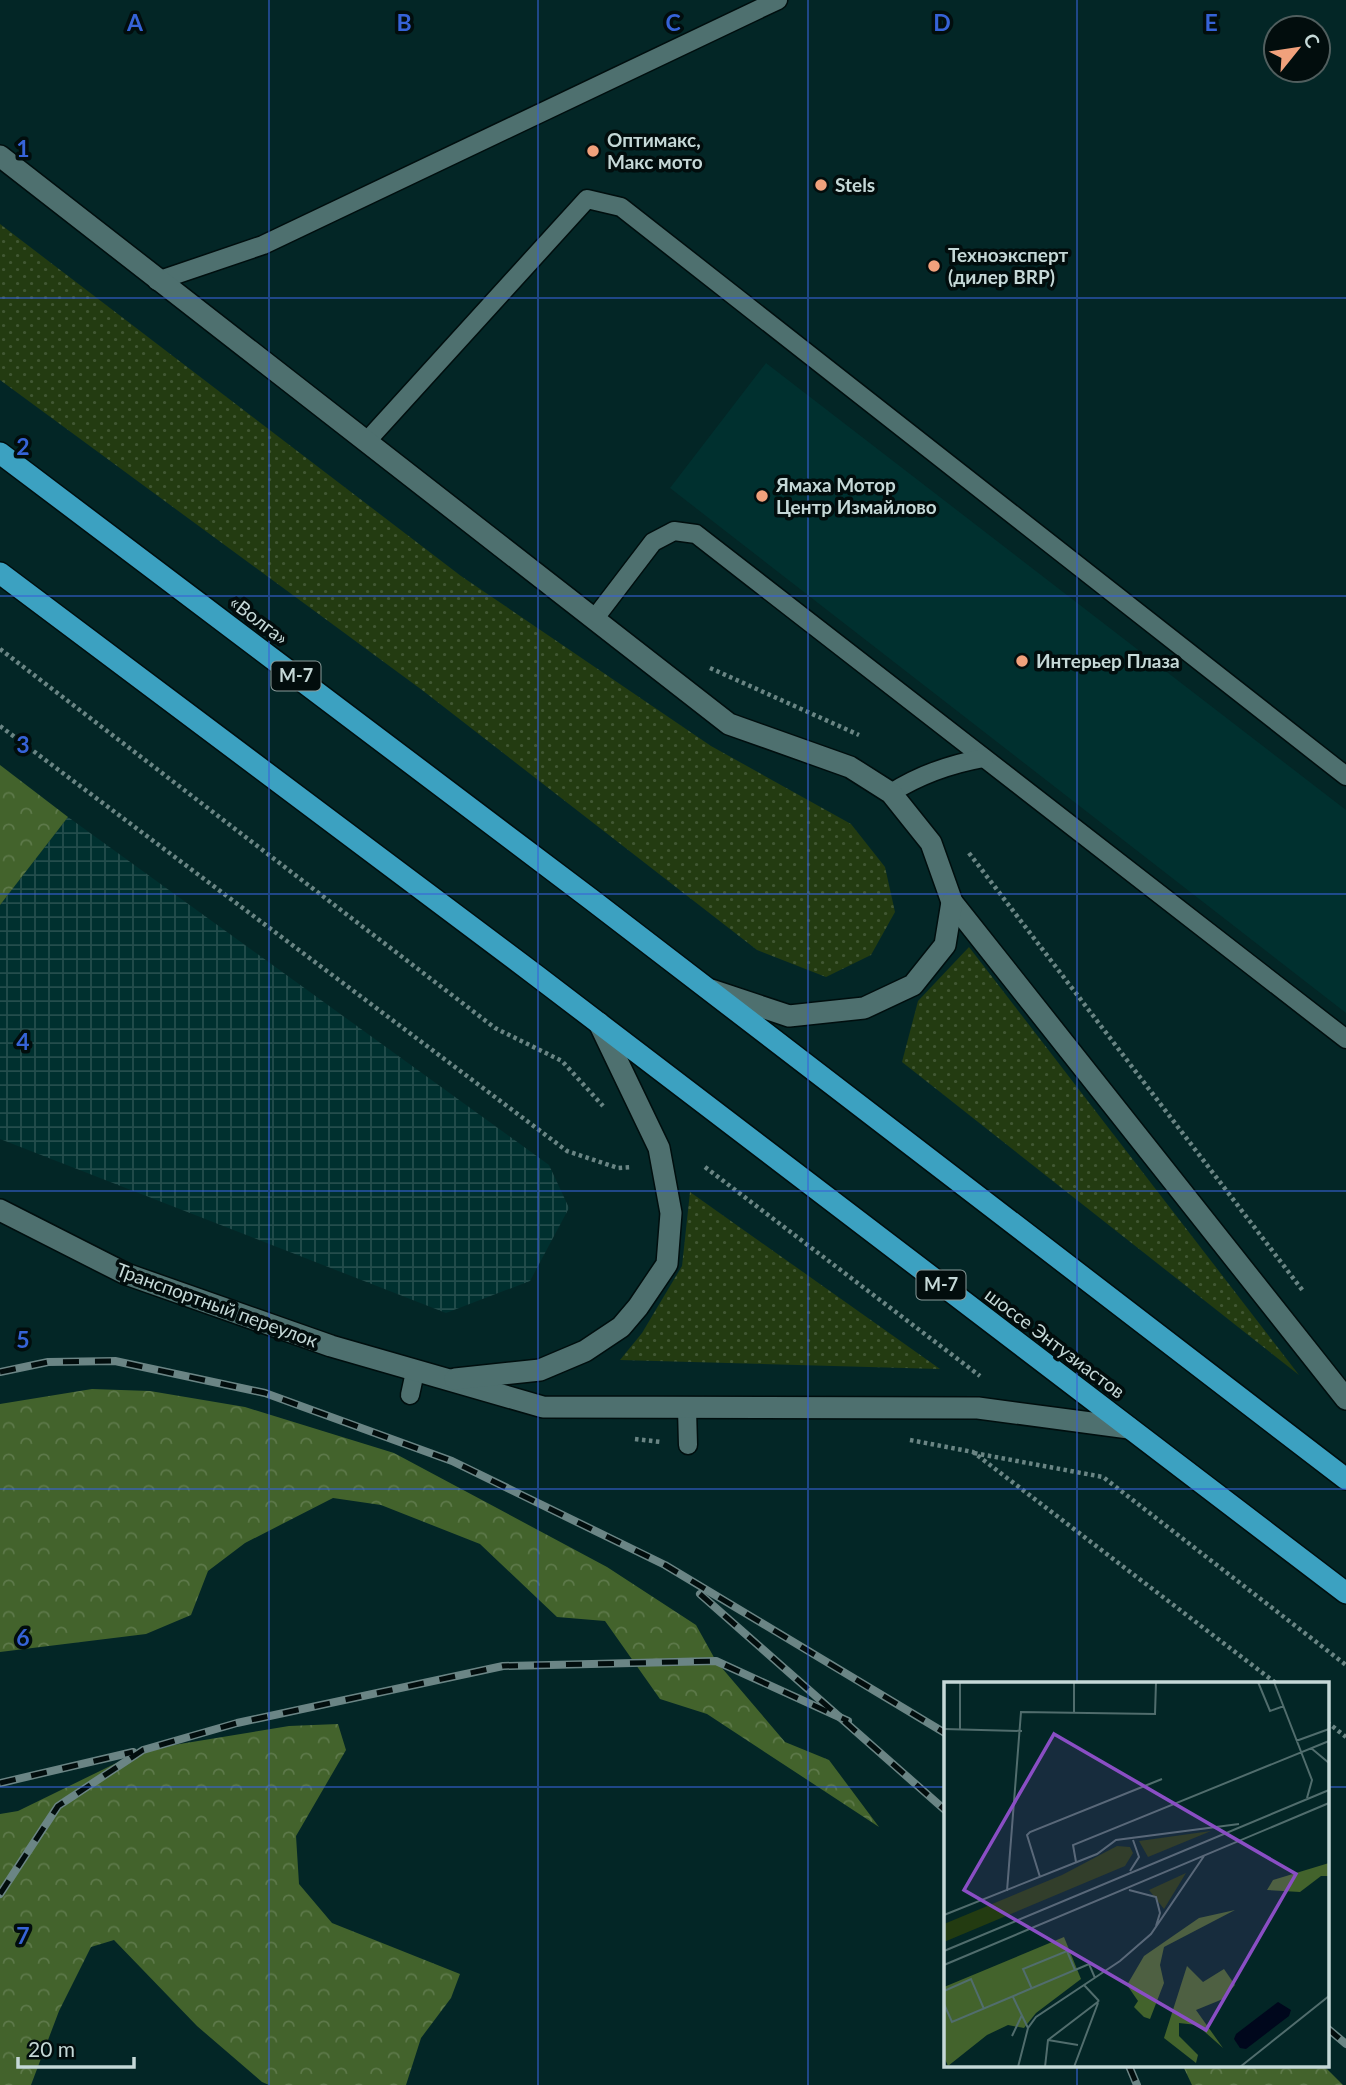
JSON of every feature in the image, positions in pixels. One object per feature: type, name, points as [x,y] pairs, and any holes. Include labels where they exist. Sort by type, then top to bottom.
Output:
[{"type":"highway","name":"«Волга»","points":[[0,453],[706,988]]},
{"type":"highway","name":"шоссе Энтузиастов","points":[[0,573],[537,976],[1346,1593]]},
{"type":"highway","name":"М-7","points":[[706,988],[1346,1479]]},
{"type":"street","points":[[0,156],[157,281],[729,724],[850,767],[891,793],[931,843],[952,902],[1346,1399]]},
{"type":"street","points":[[706,988],[789,1016],[864,1008],[913,985],[945,945],[952,902]]},
{"type":"street","points":[[443,1380],[540,1370],[585,1351],[621,1327],[667,1264],[671,1213],[659,1148],[599,1023]]},
{"type":"street","name":"Транспортный переулок","points":[[0,1210],[126,1274],[415,1373],[543,1407],[978,1408],[1129,1428]]},
{"type":"lane","points":[[157,281],[263,245],[778,0]]},
{"type":"lane","points":[[366,442],[587,199],[621,207],[1346,776]]},
{"type":"lane","points":[[595,618],[653,542],[674,531],[696,534],[1346,1039]]},
{"type":"lane","points":[[891,793],[912,779],[956,763],[984,758]]},
{"type":"lane","points":[[410,1395],[415,1373]]},
{"type":"lane","points":[[687,1409],[688,1443]]},
{"type":"path","points":[[0,649],[495,1027],[562,1061],[606,1109]]},
{"type":"path","points":[[0,726],[567,1151],[618,1168],[640,1167]]},
{"type":"path","points":[[705,1167],[981,1377]]},
{"type":"path","points":[[897,1438],[1103,1477],[1346,1665]]},
{"type":"path","points":[[648,1443],[688,1443]]},
{"type":"path","points":[[973,1452],[1274,1682]]},
{"type":"path","points":[[1328,1723],[1346,1737]]},
{"type":"shaded area","points":[[766,363],[1346,810],[1346,1013],[670,488]]},
{"type":"shaded area","points":[[68,817],[549,1165],[569,1208],[530,1281],[446,1313],[0,1139],[0,905]]},
{"type":"green space","points":[[0,224],[461,576],[711,746],[851,824],[885,867],[895,912],[871,955],[826,977],[757,950],[422,690],[0,380]]},
{"type":"green space","points":[[0,765],[68,817],[0,905]]},
{"type":"green space","points":[[969,947],[1299,1375],[902,1062],[918,1001]]},
{"type":"green space","points":[[690,1192],[940,1369],[620,1360],[642,1333],[682,1266]]},
{"type":"green space","points":[[92,1389],[150,1391],[245,1407],[394,1453],[607,1567],[696,1625],[716,1661],[785,1742],[829,1760],[879,1827],[707,1714],[660,1699],[605,1621],[557,1617],[480,1544],[381,1505],[333,1498],[245,1543],[208,1571],[191,1615],[146,1634],[0,1652],[0,1404]]},
{"type":"green space","points":[[338,1724],[346,1750],[296,1836],[299,1884],[332,1923],[460,1974],[451,1998],[421,2038],[406,2085],[269,2085],[262,2082],[197,2026],[114,1940],[91,1947],[59,2011],[31,2085],[0,2085],[0,1814],[18,1811],[143,1750],[289,1726]]},
{"type":"green space","points":[[1184,2068],[1326,2068],[1343,2085],[1192,2085]]},
{"type":"railway","points":[[0,1372],[48,1362],[115,1361],[265,1393],[452,1461],[665,1565],[944,1732]]},
{"type":"railway","points":[[700,1594],[944,1809]]},
{"type":"railway","points":[[0,1894],[58,1806],[143,1750],[237,1723],[503,1666],[716,1661],[848,1721]]},
{"type":"railway","points":[[0,1783],[133,1752]]},
{"type":"railway","points":[[1328,2029],[1346,2044]]},
{"type":"railway","points":[[1130,2068],[1137,2085]]},
{"type":"place","name":"Оптимакс, Макс мото","points":[[593,151]]},
{"type":"place","name":"Stels","points":[[821,185]]},
{"type":"place","name":"Техноэксперт (дилер BRP)","points":[[934,266]]},
{"type":"place","name":"Ямаха Мотор Центр Измайлово","points":[[762,496]]},
{"type":"place","name":"Интерьер Плаза","points":[[1022,661]]}]
